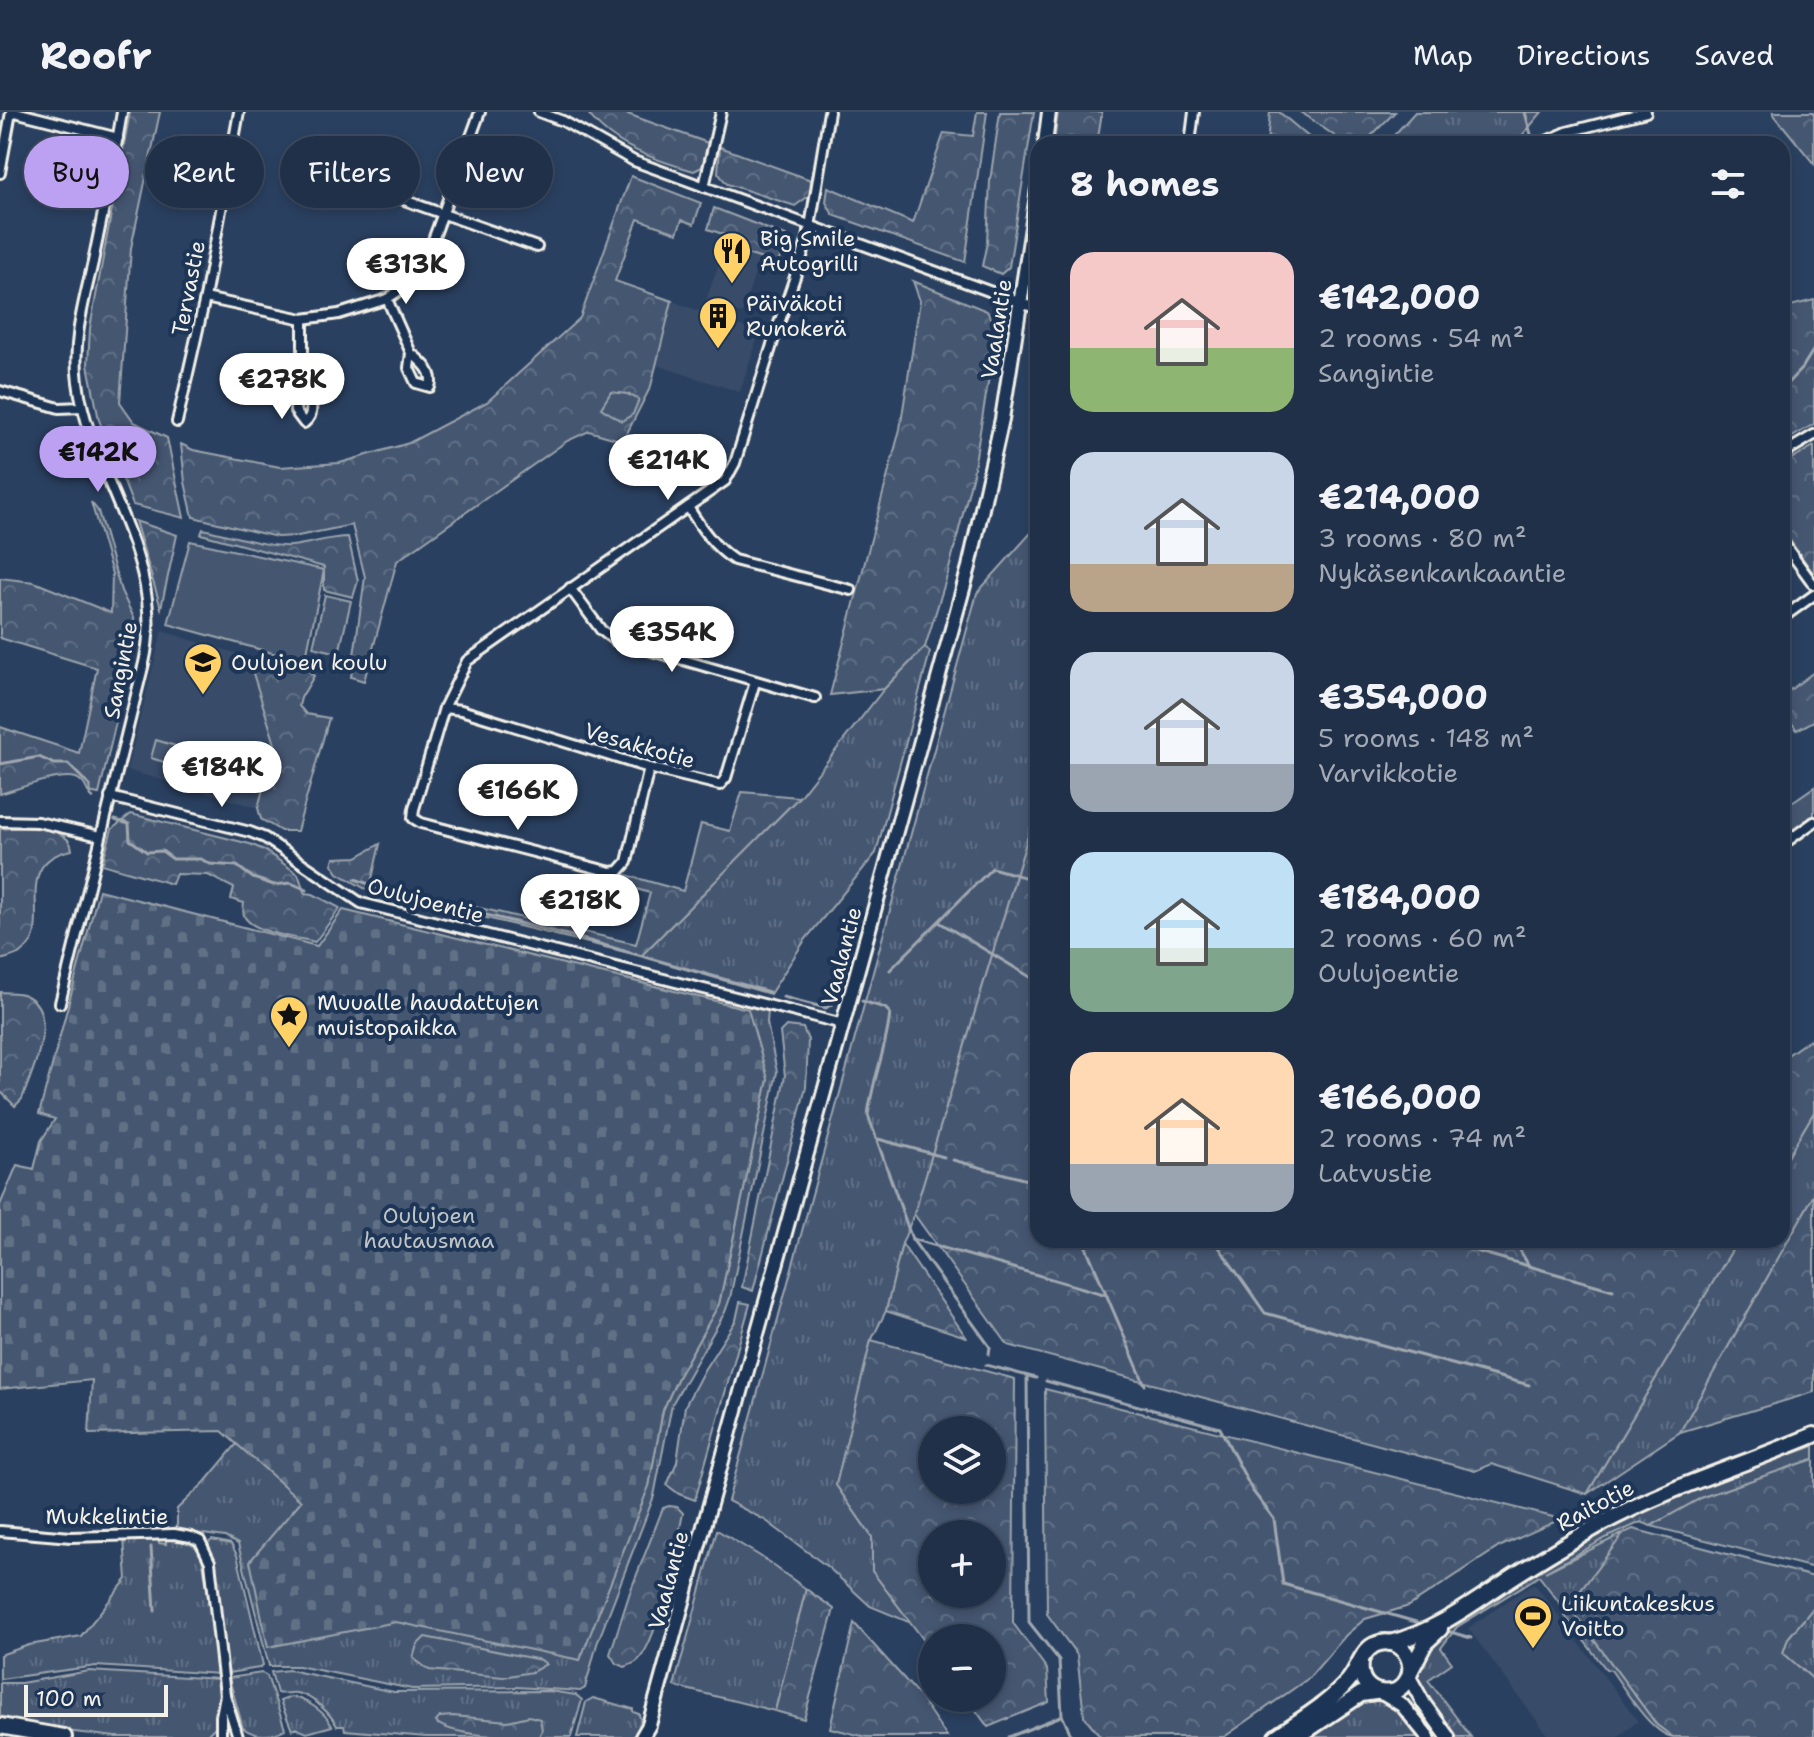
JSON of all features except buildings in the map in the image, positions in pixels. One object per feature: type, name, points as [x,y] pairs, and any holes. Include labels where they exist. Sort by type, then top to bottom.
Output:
[{"type":"main road","name":"Raitotie","points":[[1390,1643],[1419,1635],[1450,1619],[1602,1523],[1688,1483],[1814,1435]]},
{"type":"main road","name":"Raitotie","points":[[1771,1453],[1814,1442]]},
{"type":"main road","name":"Raitotie","points":[[1410,1673],[1425,1643],[1450,1619]]},
{"type":"main road","points":[[1276,1737],[1350,1680],[1372,1647],[1390,1643],[1405,1653],[1410,1673],[1402,1688],[1361,1694],[1297,1737]]},
{"type":"main road","points":[[1361,1662],[1364,1682],[1379,1692]]},
{"type":"main road","points":[[0,1726],[64,1737]]},
{"type":"street","points":[[0,173],[13,112],[110,136]]},
{"type":"street","name":"Sangintie","points":[[118,136],[122,112]]},
{"type":"street","name":"Tervastie","points":[[177,422],[205,298],[239,112]]},
{"type":"street","points":[[205,298],[303,319],[339,314],[387,299],[422,270],[480,112]]},
{"type":"street","points":[[539,112],[564,117],[634,161],[1030,307]]},
{"type":"street","points":[[704,187],[721,112]]},
{"type":"street","points":[[649,768],[627,862],[619,871],[611,872],[421,823],[413,818],[444,708],[467,661],[725,481],[735,463],[811,227],[829,112]]},
{"type":"street","points":[[1046,136],[1049,112]]},
{"type":"street","points":[[1191,136],[1194,112]]},
{"type":"street","points":[[1558,136],[1646,112]]},
{"type":"street","points":[[420,206],[537,247]]},
{"type":"street","name":"Sangintie","points":[[60,1003],[147,650],[150,626],[148,597],[131,535],[82,407],[77,379],[76,339],[103,208]]},
{"type":"street","name":"Vaalantie","points":[[647,1733],[969,567],[1002,419],[1030,243]]},
{"type":"street","points":[[387,299],[411,353]]},
{"type":"street","points":[[303,319],[303,384]]},
{"type":"street","points":[[0,391],[59,408],[70,410],[82,407]]},
{"type":"street","points":[[1790,449],[1814,435]]},
{"type":"street","points":[[688,507],[715,545],[734,560],[851,590]]},
{"type":"street","points":[[1790,552],[1814,585]]},
{"type":"street","points":[[570,588],[601,630],[614,640],[815,698]]},
{"type":"street","points":[[1790,612],[1814,595]]},
{"type":"street","name":"Vesakkotie","points":[[444,708],[461,710],[649,768],[720,785],[726,778],[755,682]]},
{"type":"street","name":"Oulujoentie","points":[[110,797],[265,838],[361,903],[843,1024]]},
{"type":"street","points":[[0,821],[38,822],[100,836]]},
{"type":"street","points":[[1790,839],[1814,822]]},
{"type":"street","name":"Mukkelintie","points":[[0,1531],[71,1537],[174,1534],[200,1541],[210,1562],[225,1695],[238,1737]]},
{"type":"street","points":[[1410,1673],[1424,1704],[1448,1737]]},
{"type":"street","points":[[1379,1692],[1402,1705],[1428,1737]]},
{"type":"street","name":"Mukkelintie","points":[[221,1737],[225,1695]]},
{"type":"shaded area","points":[[725,247],[760,258],[742,314],[705,303]]},
{"type":"shaded area","points":[[672,301],[759,333],[740,392],[656,365]]},
{"type":"shaded area","name":"Oulujoen koulu","points":[[162,631],[255,659],[252,670],[275,744],[258,808],[127,770]]},
{"type":"shaded area","points":[[1534,1583],[1638,1721],[1618,1737],[1549,1737],[1468,1628]]},
{"type":"green space","points":[[130,112],[160,112],[155,136],[145,136],[145,182],[131,248],[120,402],[134,422],[167,438],[184,518],[133,505],[99,420],[88,365],[90,328],[112,208],[129,208],[129,136],[126,136]]},
{"type":"green space","points":[[587,112],[622,112],[708,143],[702,167],[694,171],[635,150],[609,134]]},
{"type":"green space","points":[[977,112],[987,112],[965,262],[833,215],[826,202],[828,187],[913,223],[944,133],[973,136]]},
{"type":"green space","points":[[1000,112],[1034,112],[1009,267],[1001,274],[982,266],[987,242],[990,181]]},
{"type":"green space","points":[[1058,112],[1102,112],[1098,136],[1055,136]]},
{"type":"green space","points":[[1270,112],[1279,112],[1308,136],[1268,136]]},
{"type":"green space","points":[[1301,112],[1395,112],[1371,136],[1335,136]]},
{"type":"green space","points":[[1415,112],[1542,112],[1522,136],[1393,136]]},
{"type":"green space","points":[[1773,112],[1814,112],[1814,164],[1775,116]]},
{"type":"green space","points":[[720,147],[811,180],[810,195],[795,206],[727,184],[718,173]]},
{"type":"green space","points":[[631,176],[701,203],[694,224],[682,220],[677,233],[638,219],[615,281],[672,301],[651,386],[623,441],[589,431],[567,441],[397,561],[364,681],[351,677],[365,577],[352,525],[277,537],[193,517],[181,444],[193,450],[280,467],[340,463],[409,443],[487,402],[580,318]]},
{"type":"green space","points":[[714,208],[786,236],[778,264],[725,247],[729,236],[708,229]]},
{"type":"green space","points":[[913,281],[987,311],[997,328],[973,474],[925,647],[884,689],[830,695],[900,429],[920,301]]},
{"type":"green space","points":[[1814,300],[1814,424],[1790,438],[1790,305]]},
{"type":"green space","points":[[611,392],[639,399],[633,414],[622,421],[601,408]]},
{"type":"green space","points":[[1814,446],[1813,573],[1790,540],[1790,460]]},
{"type":"green space","points":[[91,502],[98,511],[121,591],[134,618],[136,637],[99,794],[88,792],[80,780],[68,777],[0,794],[0,727],[79,753],[97,668],[0,638],[0,578],[34,582],[111,613],[112,574]]},
{"type":"green space","points":[[135,521],[177,535],[161,608]]},
{"type":"green space","points":[[203,529],[283,546],[348,537],[358,581],[353,597],[324,590],[324,567],[201,534]]},
{"type":"green space","points":[[1030,534],[1030,830],[914,1214],[902,1244],[886,1311],[871,1341],[836,1485],[872,1537],[872,1571],[911,1623],[870,1606],[829,1568],[765,1520],[728,1501],[977,593]]},
{"type":"green space","points":[[190,541],[324,570],[305,662],[168,624]]},
{"type":"green space","points":[[325,595],[351,601],[339,653],[313,647]]},
{"type":"green space","points":[[925,647],[930,652],[876,853],[805,940],[770,994],[641,956],[799,797],[884,689]]},
{"type":"green space","points":[[255,659],[307,669],[314,676],[299,706],[306,714],[329,718],[297,831],[281,831],[261,819],[258,808],[275,744],[252,670]]},
{"type":"green space","points":[[1814,672],[1814,721],[1797,730],[1790,721],[1790,690]]},
{"type":"green space","points":[[156,740],[192,751],[187,769],[151,758]]},
{"type":"green space","points":[[1814,787],[1814,818],[1790,833],[1790,804]]},
{"type":"green space","points":[[742,792],[799,797],[641,956],[364,888],[338,873],[332,864],[334,858],[357,857],[380,844],[371,883],[636,944],[650,893],[623,885],[626,875],[683,891],[701,824],[730,831]]},
{"type":"green space","points":[[131,814],[264,850],[298,874],[305,893],[340,908],[315,942],[270,932],[254,925],[245,917],[244,903],[231,899],[234,888],[208,875],[176,874],[172,884],[102,864],[112,829]]},
{"type":"green space","points":[[0,829],[54,831],[63,835],[72,850],[52,857],[41,869],[36,883],[35,931],[30,944],[18,954],[0,960]]},
{"type":"green space","points":[[1030,830],[1030,1248],[1733,1248],[1587,1494],[1491,1464],[1475,1471],[1008,1345],[914,1214]]},
{"type":"green space","name":"Oulujoen hautausmaa","points":[[99,890],[317,946],[343,910],[748,1009],[768,1079],[719,1304],[663,1410],[649,1486],[580,1660],[396,1622],[268,1647],[250,1561],[301,1501],[222,1431],[89,1434],[92,1380],[0,1389],[0,1205],[17,1165],[34,1169],[41,1141],[55,1119],[39,1114]]},
{"type":"green space","points":[[626,979],[705,999],[709,996],[768,1010],[767,1023],[777,1072],[730,1298],[672,1404],[654,1496],[597,1644],[585,1688],[580,1691],[516,1687],[412,1689],[298,1666],[269,1666],[238,1544],[225,1537],[173,1530],[177,1525],[177,1509],[205,1482]],"holes":[[[768,1079],[719,1304],[663,1410],[649,1486],[418,1627]]]},
{"type":"green space","points":[[0,992],[25,995],[36,1003],[43,1028],[37,1059],[22,1099],[15,1106],[0,1091]]},
{"type":"green space","points":[[786,1026],[803,1028],[808,1040],[806,1087],[753,1291],[742,1287],[785,1076],[780,1032]]},
{"type":"green space","points":[[1809,1040],[1814,1047],[1814,1112],[1790,1152],[1790,1053]]},
{"type":"green space","points":[[1814,1112],[1814,1195],[1790,1237],[1790,1152]]},
{"type":"green space","points":[[1814,1195],[1814,1392],[1680,1432],[1784,1248],[1790,1248],[1790,1237]]},
{"type":"green space","points":[[902,1244],[966,1337],[886,1311]]},
{"type":"green space","points":[[1733,1248],[1784,1248],[1680,1432],[1587,1494]]},
{"type":"green space","points":[[740,1302],[750,1304],[695,1500],[667,1485],[677,1462],[685,1406],[736,1320]]},
{"type":"green space","points":[[871,1340],[1015,1379],[1013,1623],[1047,1669],[1049,1702],[988,1727],[977,1712],[1006,1712],[1006,1624],[918,1624],[918,1632],[872,1571],[872,1537],[836,1485]]},
{"type":"green space","points":[[1045,1389],[1561,1519],[1499,1547],[1409,1606],[1365,1619],[1346,1635],[1309,1678],[1224,1737],[1101,1737],[1084,1716],[1077,1655],[1047,1614]]},
{"type":"green space","points":[[1814,1446],[1814,1459],[1703,1497],[1651,1526],[1641,1522],[1545,1572],[1624,1533],[1569,1606],[1657,1725],[1674,1737],[1657,1729],[1639,1710],[1611,1670],[1606,1669],[1565,1616],[1565,1610],[1539,1576],[1457,1627],[1441,1648],[1452,1663],[1428,1680],[1471,1737],[1452,1737],[1428,1704],[1414,1674],[1430,1644],[1454,1624],[1605,1529],[1695,1488]]},
{"type":"green space","points":[[1814,1459],[1814,1568],[1651,1526],[1703,1497]]},
{"type":"green space","points":[[677,1507],[683,1513],[666,1593],[644,1652],[636,1662],[625,1667],[616,1663],[610,1654],[663,1508]]},
{"type":"green space","points":[[1633,1529],[1814,1577],[1814,1607],[1788,1638],[1783,1653],[1814,1680],[1814,1737],[1673,1737],[1657,1725],[1569,1606],[1624,1533]]},
{"type":"green space","points":[[717,1530],[806,1589],[775,1711],[674,1686]]},
{"type":"green space","points":[[157,1538],[159,1543],[166,1544],[166,1539],[191,1542],[202,1554],[219,1674],[96,1666],[0,1679],[0,1655],[29,1645],[81,1636],[127,1579],[124,1539]]},
{"type":"green space","points":[[212,1540],[231,1544],[237,1555],[263,1665],[259,1668],[228,1673],[214,1561],[208,1543]]},
{"type":"green space","points":[[806,1589],[834,1609],[804,1719],[775,1711]]},
{"type":"green space","points":[[1814,1607],[1814,1680],[1783,1653],[1788,1638]]},
{"type":"green space","points":[[854,1623],[918,1694],[918,1712],[930,1712],[947,1737],[866,1737],[830,1728]]},
{"type":"green space","points":[[425,1637],[541,1660],[546,1664],[532,1672],[503,1677],[429,1670],[413,1658],[417,1645]]},
{"type":"green space","points":[[289,1670],[394,1692],[549,1691],[576,1695],[582,1700],[571,1737],[426,1737],[345,1730],[308,1697],[296,1693],[277,1693],[271,1672]]},
{"type":"green space","points":[[89,1671],[219,1679],[218,1724],[205,1737],[115,1737],[50,1729],[0,1716],[0,1683],[21,1683]]},
{"type":"green space","points":[[262,1673],[267,1676],[285,1729],[269,1735],[243,1728],[229,1678]]},
{"type":"green space","points":[[1375,1695],[1393,1702],[1424,1737],[1304,1737],[1340,1711]]},
{"type":"green space","points":[[291,1697],[315,1707],[332,1726],[307,1733],[296,1728],[292,1730],[280,1701]]},
{"type":"green space","points":[[593,1698],[633,1709],[639,1714],[641,1723],[635,1737],[577,1737],[586,1702]]},
{"type":"green space","points":[[529,1716],[540,1719],[542,1730],[539,1737],[484,1735],[456,1731],[436,1722],[440,1717],[508,1721]]},
{"type":"waterway","points":[[1525,112],[1531,136]]},
{"type":"waterway","points":[[1790,381],[1814,349]]},
{"type":"waterway","points":[[0,764],[39,757],[54,764],[68,764],[90,786],[93,798]]},
{"type":"waterway","points":[[115,820],[129,824],[130,840],[147,852],[162,851],[173,859],[201,859],[210,864],[237,866],[253,878],[274,885],[291,883],[307,890]]},
{"type":"waterway","points":[[890,970],[992,868],[1030,879]]},
{"type":"waterway","points":[[355,879],[388,891],[568,935],[769,992]]},
{"type":"waterway","points":[[939,922],[1030,977]]},
{"type":"waterway","points":[[783,997],[826,1008],[832,1004],[852,932]]},
{"type":"waterway","points":[[862,1001],[885,1008],[890,1013],[868,1115],[912,1239],[990,1347],[989,1354]]},
{"type":"waterway","points":[[878,1139],[944,1157]]},
{"type":"waterway","points":[[953,1160],[1030,1181]]},
{"type":"waterway","points":[[912,1239],[1107,1295]]},
{"type":"waterway","points":[[1086,1248],[1145,1385]]},
{"type":"waterway","points":[[1220,1248],[1265,1313],[1529,1385]]},
{"type":"waterway","points":[[1465,1248],[1613,1290]]},
{"type":"waterway","points":[[1519,1248],[1529,1266]]},
{"type":"waterway","points":[[986,1365],[1036,1378]]},
{"type":"waterway","points":[[1027,1376],[1029,1622],[1059,1660],[1062,1715],[1072,1737]]},
{"type":"waterway","points":[[1046,1381],[1220,1428],[1252,1490],[1274,1519],[1283,1584],[1423,1624]]},
{"type":"waterway","points":[[151,1547],[155,1611]]},
{"type":"waterway","points":[[1447,1631],[1471,1638]]},
{"type":"waterway","points":[[1009,1737],[1061,1716]]},
{"type":"place","name":"Big Smile Autogrilli","points":[[732,285]]},
{"type":"place","name":"Päiväkoti Runokerä","points":[[718,350]]},
{"type":"place","name":"Oulujoen koulu","points":[[203,696]]},
{"type":"place","name":"Muualle haudattujen muistopaikka","points":[[289,1049]]},
{"type":"place","name":"Liikuntakeskus Voitto","points":[[1533,1650]]}]
